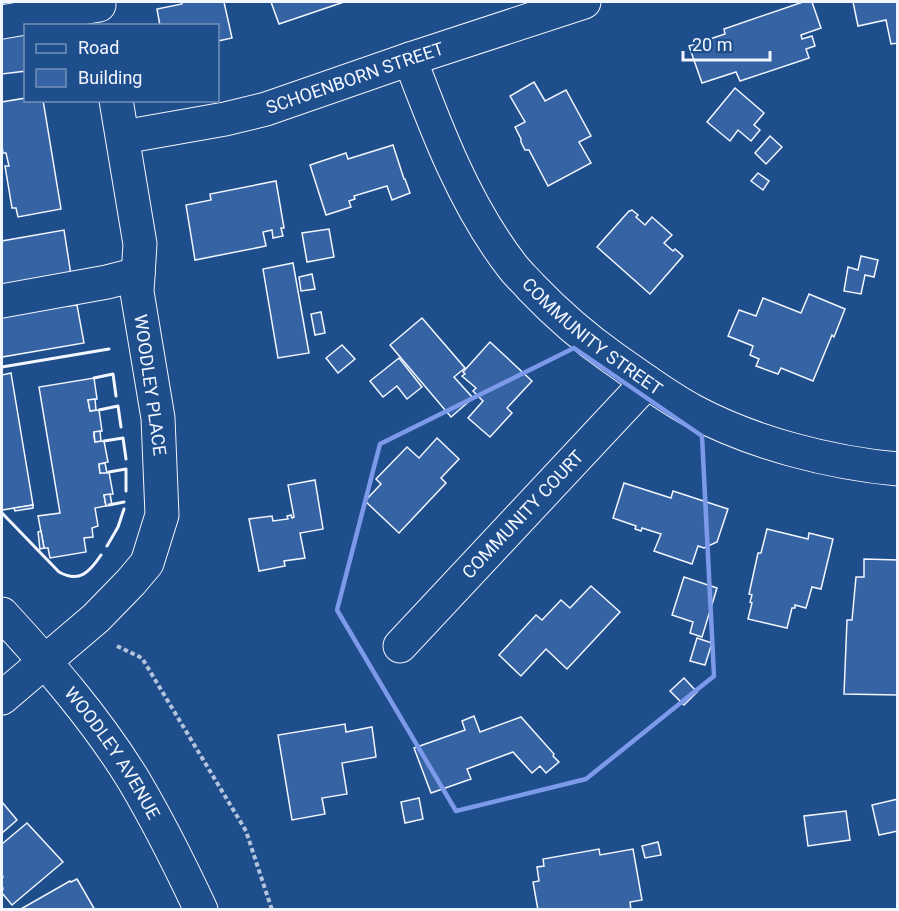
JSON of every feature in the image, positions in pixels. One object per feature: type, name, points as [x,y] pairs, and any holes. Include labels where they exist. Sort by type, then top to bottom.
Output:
[{"type":"street","name":"SCHOENBORN STREET","points":[[123,137],[225,119],[266,109],[584,2]]},
{"type":"street","points":[[2,22],[100,11]]},
{"type":"street","name":"COMMUNITY STREET","points":[[410,59],[436,129],[484,224],[513,267],[549,306],[588,340],[646,382],[693,410],[728,427],[764,441],[819,456],[897,469]]},
{"type":"street","name":"WOODLEY PLACE","points":[[2,698],[96,618],[147,563],[162,515],[158,418],[137,292],[140,244],[116,102]]},
{"type":"street","points":[[2,301],[107,282],[138,274]]},
{"type":"street","name":"COMMUNITY COURT","points":[[399,646],[646,382]]},
{"type":"street","name":"WOODLEY AVENUE","points":[[2,614],[91,718],[133,779],[169,843],[201,909]]},
{"type":"path","points":[[117,646],[142,658],[246,831],[272,909]]},
{"type":"highlighted area","points":[[574,348],[702,436],[714,676],[586,779],[456,811],[337,610],[380,444]]},
{"type":"building","points":[[2,2],[26,2],[5,8]]},
{"type":"building","points":[[182,2],[224,2],[232,38],[219,41],[219,24],[160,24],[157,9],[182,4]]},
{"type":"building","points":[[271,2],[344,2],[279,24]]},
{"type":"building","points":[[803,2],[812,2],[821,28],[801,35],[802,39],[812,36],[815,46],[806,49],[809,58],[740,81],[736,72],[702,83],[689,46],[725,34],[724,29]]},
{"type":"building","points":[[853,2],[898,2],[898,43],[891,44],[886,20],[858,26]]},
{"type":"building","points":[[24,28],[24,71],[2,74],[2,34]]},
{"type":"building","points":[[534,82],[545,101],[566,90],[591,136],[579,142],[591,163],[548,186],[529,150],[525,150],[521,142],[515,127],[525,122],[510,96]]},
{"type":"building","points":[[735,88],[764,113],[754,125],[760,130],[751,141],[738,130],[730,141],[707,122]]},
{"type":"building","points":[[24,98],[24,102],[43,102],[61,209],[18,217],[16,208],[12,208],[5,166],[9,166],[2,146],[2,102]]},
{"type":"building","points":[[770,136],[782,147],[766,164],[755,153]]},
{"type":"building","points":[[393,145],[410,193],[392,200],[387,186],[354,196],[355,199],[349,201],[351,207],[326,215],[310,165],[346,153],[348,159]]},
{"type":"building","points":[[758,173],[769,181],[763,190],[751,181]]},
{"type":"building","points":[[276,181],[284,228],[281,228],[283,236],[273,238],[272,230],[263,232],[266,246],[195,260],[186,205],[211,200],[210,194]]},
{"type":"building","points":[[632,210],[645,225],[652,217],[672,235],[664,243],[683,256],[650,294],[597,247]]},
{"type":"building","points":[[329,229],[334,257],[307,262],[302,233]]},
{"type":"building","points":[[64,230],[71,275],[2,291],[2,241]]},
{"type":"building","points":[[861,256],[878,260],[874,277],[865,275],[861,294],[844,291],[848,267],[858,270]]},
{"type":"building","points":[[293,263],[309,353],[278,358],[263,269]]},
{"type":"building","points":[[312,274],[315,289],[301,291],[299,277]]},
{"type":"building","points":[[809,294],[845,309],[813,381],[781,368],[778,374],[756,366],[759,359],[750,355],[753,346],[728,336],[739,310],[756,316],[763,298],[801,313]]},
{"type":"building","points":[[69,302],[69,306],[77,305],[84,343],[2,357],[2,313]]},
{"type":"building","points":[[321,312],[325,333],[315,335],[311,314]]},
{"type":"building","points":[[422,318],[465,368],[454,377],[473,398],[451,417],[390,345]]},
{"type":"building","points":[[490,342],[532,381],[507,408],[512,413],[490,437],[468,418],[483,401],[473,391],[476,388],[462,376]]},
{"type":"building","points":[[342,345],[355,359],[338,373],[326,358]]},
{"type":"building","points":[[399,358],[422,387],[407,399],[397,386],[383,397],[370,381]]},
{"type":"building","points":[[11,373],[33,505],[2,510],[2,375]]},
{"type":"building","points":[[94,378],[97,399],[88,400],[90,411],[99,410],[102,431],[94,432],[94,437],[95,442],[104,441],[108,462],[99,464],[100,473],[109,472],[113,494],[104,495],[106,506],[95,508],[98,526],[92,528],[93,537],[84,538],[86,552],[50,558],[48,548],[44,548],[38,516],[60,513],[39,387]]},
{"type":"building","points":[[95,399],[96,410],[90,411],[88,400]]},
{"type":"building","points":[[100,431],[101,441],[95,442],[94,432]]},
{"type":"building","points":[[437,438],[459,459],[441,478],[446,483],[399,533],[365,501],[381,484],[376,479],[407,447],[419,458]]},
{"type":"building","points":[[105,463],[107,473],[100,473],[99,464]]},
{"type":"building","points":[[315,480],[323,529],[300,533],[305,558],[284,561],[285,566],[259,571],[249,519],[272,516],[273,521],[288,519],[287,516],[291,515],[292,518],[294,517],[288,485]]},
{"type":"building","points":[[624,483],[671,498],[673,491],[728,509],[717,542],[704,548],[698,546],[692,564],[654,551],[661,534],[642,528],[641,531],[635,529],[636,526],[613,518]]},
{"type":"building","points":[[110,494],[112,505],[106,506],[104,495]]},
{"type":"building","points":[[33,505],[33,508],[15,511],[14,508]]},
{"type":"building","points":[[767,529],[808,539],[809,533],[833,539],[821,589],[812,587],[806,608],[795,605],[795,608],[792,608],[787,628],[748,619],[752,603],[750,602],[752,595],[749,594],[758,553],[761,553]]},
{"type":"building","points":[[41,531],[44,548],[40,549],[38,532]]},
{"type":"building","points":[[864,559],[898,560],[898,695],[844,694],[847,620],[852,620],[856,577],[864,577]]},
{"type":"building","points":[[684,577],[717,588],[702,637],[690,633],[693,622],[672,615]]},
{"type":"building","points":[[591,586],[620,612],[567,669],[546,649],[521,676],[499,655],[536,615],[542,620],[561,600],[570,608]]},
{"type":"building","points":[[697,638],[712,643],[705,665],[690,661]]},
{"type":"building","points":[[684,678],[697,692],[684,705],[670,691]]},
{"type":"building","points":[[474,716],[480,732],[521,717],[559,762],[546,773],[540,766],[532,773],[513,752],[467,769],[471,779],[431,793],[414,748],[465,730],[462,721]]},
{"type":"building","points":[[345,724],[346,732],[372,727],[376,757],[342,763],[347,794],[322,798],[325,814],[292,820],[278,735]]},
{"type":"building","points":[[419,798],[423,819],[405,823],[401,802]]},
{"type":"building","points":[[898,799],[898,831],[879,835],[872,805]]},
{"type":"building","points":[[2,802],[17,820],[2,833]]},
{"type":"building","points":[[846,811],[850,840],[808,846],[804,816]]},
{"type":"building","points":[[27,823],[63,862],[12,905],[2,893],[2,844]]},
{"type":"building","points":[[658,842],[661,855],[645,858],[642,846]]},
{"type":"building","points":[[599,849],[600,855],[633,849],[642,900],[630,902],[631,910],[538,910],[533,882],[539,881],[537,867],[544,866],[543,859]]},
{"type":"building","points":[[77,879],[95,910],[19,910],[70,881]]},
{"type":"wall","points":[[2,367],[109,349]]},
{"type":"wall","points":[[94,378],[113,374],[116,396]]},
{"type":"wall","points":[[99,410],[118,406],[121,427]]},
{"type":"wall","points":[[104,441],[123,438],[126,459]]},
{"type":"wall","points":[[109,472],[126,469],[126,491]]},
{"type":"wall","points":[[109,505],[124,502]]},
{"type":"wall","points":[[107,546],[118,527],[124,509]]},
{"type":"wall","points":[[2,513],[59,572],[66,575],[72,577],[83,574],[101,555]]}]
